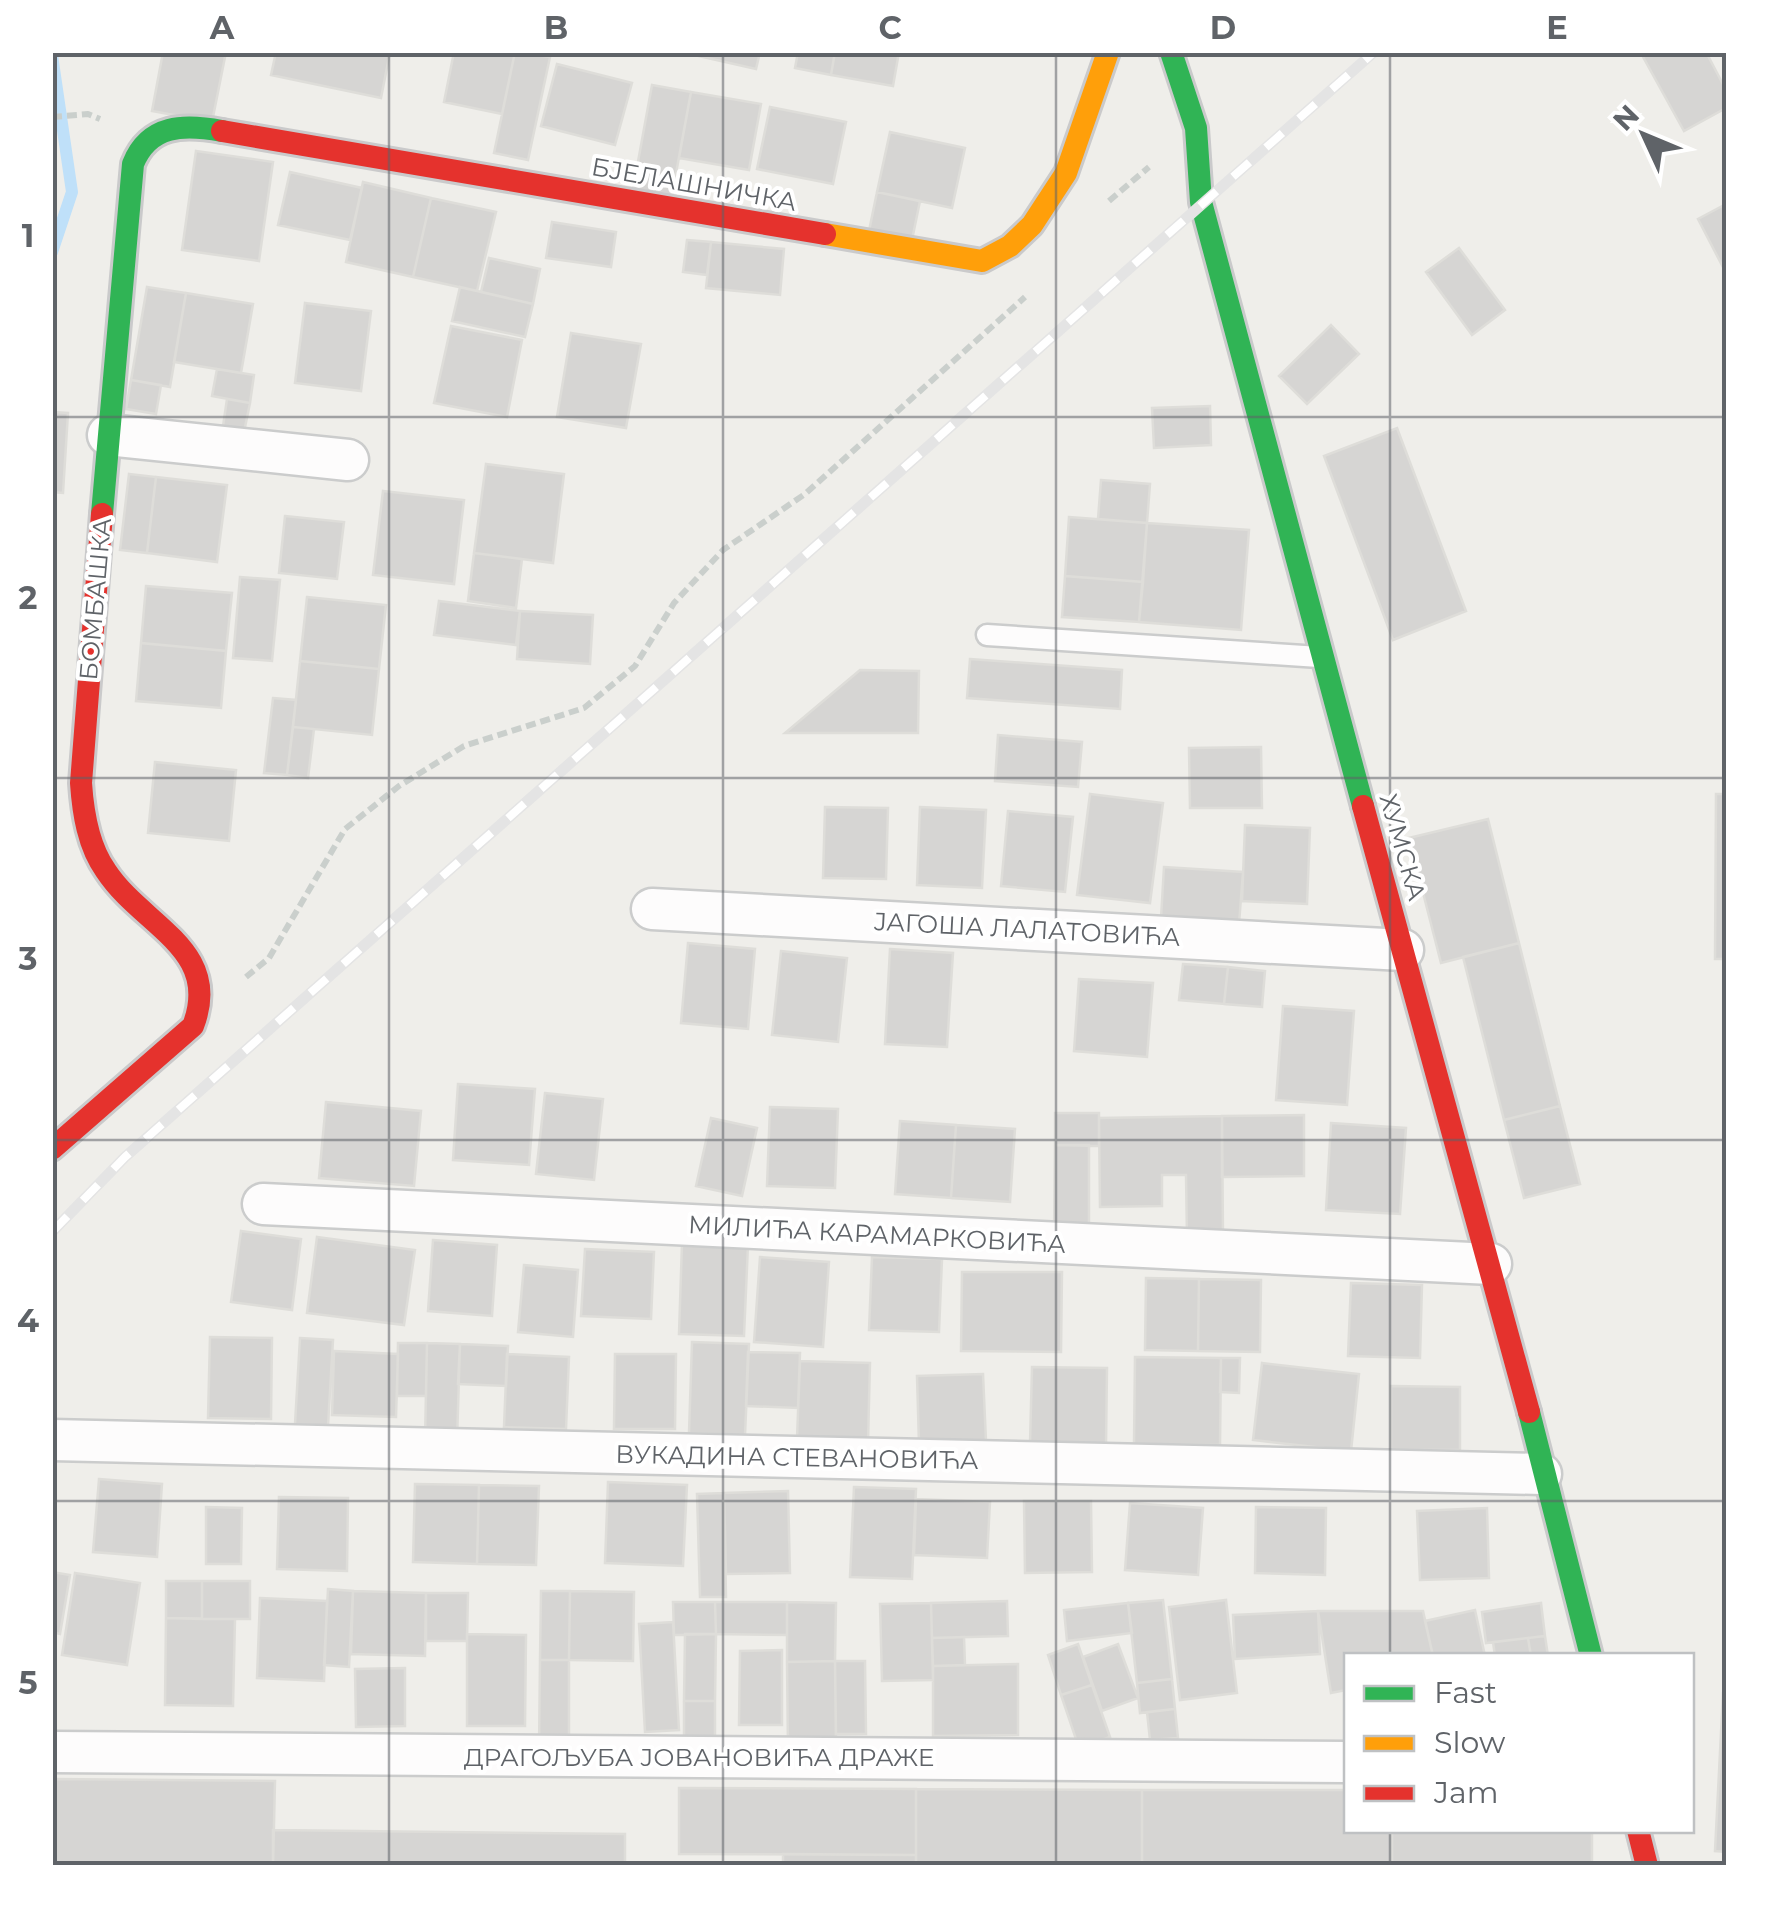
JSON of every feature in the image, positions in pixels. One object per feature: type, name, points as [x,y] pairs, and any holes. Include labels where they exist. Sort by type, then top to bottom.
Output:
[{"type":"street","name":"БЈЕЛАШНИЧКА","points":[[147,137],[171,128],[201,127],[982,261],[1009,250],[1058,193],[1108,52]]},
{"type":"street","name":"ХУМСКА","points":[[1171,52],[1196,128],[1201,202],[1321,657],[1491,1264],[1541,1474],[1590,1653]]},
{"type":"street","name":"БОМБАШКА","points":[[147,137],[134,153],[129,179],[80,784],[82,814],[106,872],[196,963],[205,990],[202,1011]]},
{"type":"street","points":[[108,435],[348,460]]},
{"type":"street","name":"ЈАГОША ЛАЛАТОВИЋА","points":[[652,909],[1402,950]]},
{"type":"street","points":[[52,1149],[193,1026],[202,1011]]},
{"type":"street","name":"МИЛИЋА КАРАМАРКОВИЋА","points":[[263,1204],[1491,1264]]},
{"type":"street","name":"ВУКАДИНА СТЕВАНОВИЋА","points":[[52,1440],[1541,1474]]},
{"type":"street","name":"ДРАГОЉУБА ЈОВАНОВИЋА ДРАЖЕ","points":[[52,1752],[1344,1762]]},
{"type":"street","points":[[1639,1833],[1647,1866]]},
{"type":"lane","points":[[987,635],[1321,657]]},
{"type":"path","points":[[52,117],[88,114]]},
{"type":"path","points":[[1096,216],[1196,128]]},
{"type":"path","points":[[202,1011],[269,958],[345,830],[399,786],[464,746],[584,708],[635,666],[674,603],[723,550],[805,494],[1034,288]]},
{"type":"building","points":[[163,52],[226,52],[212,122],[152,111]]},
{"type":"building","points":[[276,52],[390,52],[381,98],[271,75]]},
{"type":"building","points":[[454,52],[515,52],[502,114],[444,102]]},
{"type":"building","points":[[515,52],[550,57],[528,160],[494,153]]},
{"type":"building","points":[[681,52],[760,52],[756,69]]},
{"type":"building","points":[[798,52],[835,52],[831,75],[795,68]]},
{"type":"building","points":[[835,52],[899,52],[893,86],[831,75]]},
{"type":"building","points":[[1706,52],[1726,90],[1726,108],[1684,131],[1642,55]]},
{"type":"building","points":[[557,64],[632,83],[615,145],[541,126]]},
{"type":"building","points":[[652,85],[691,92],[672,195],[633,189]]},
{"type":"building","points":[[691,92],[761,104],[749,170],[679,158]]},
{"type":"building","points":[[770,107],[846,122],[833,184],[757,169]]},
{"type":"building","points":[[890,132],[965,148],[952,208],[877,192]]},
{"type":"building","points":[[196,151],[273,162],[259,261],[182,250]]},
{"type":"building","points":[[290,172],[362,188],[350,240],[278,225]]},
{"type":"building","points":[[363,182],[431,198],[413,277],[346,262]]},
{"type":"building","points":[[877,192],[920,201],[912,240],[869,231]]},
{"type":"building","points":[[431,198],[496,212],[477,291],[413,277]]},
{"type":"building","points":[[1726,204],[1726,273],[1698,219]]},
{"type":"building","points":[[552,222],[616,232],[611,267],[546,258]]},
{"type":"building","points":[[687,240],[711,242],[707,275],[683,272]]},
{"type":"building","points":[[711,242],[784,249],[780,295],[706,288]]},
{"type":"building","points":[[1459,248],[1505,310],[1472,335],[1426,272]]},
{"type":"building","points":[[489,258],[540,269],[533,304],[481,292]]},
{"type":"building","points":[[147,287],[186,293],[170,387],[131,380]]},
{"type":"building","points":[[460,287],[533,304],[525,337],[452,321]]},
{"type":"building","points":[[186,293],[253,304],[241,373],[174,362]]},
{"type":"building","points":[[305,303],[371,311],[361,391],[295,383]]},
{"type":"building","points":[[1331,325],[1359,354],[1307,404],[1279,376]]},
{"type":"building","points":[[451,326],[522,340],[507,417],[434,403]]},
{"type":"building","points":[[571,333],[641,344],[626,428],[557,417]]},
{"type":"building","points":[[217,369],[254,375],[250,403],[212,396]]},
{"type":"building","points":[[131,380],[161,385],[156,414],[126,409]]},
{"type":"building","points":[[227,399],[250,403],[243,437],[222,433]]},
{"type":"building","points":[[1210,406],[1211,445],[1154,448],[1152,408]]},
{"type":"building","points":[[52,412],[68,413],[63,493],[52,492]]},
{"type":"building","points":[[1397,428],[1466,611],[1393,640],[1324,456]]},
{"type":"building","points":[[486,464],[564,474],[553,563],[474,553]]},
{"type":"building","points":[[129,474],[156,477],[147,553],[120,550]]},
{"type":"building","points":[[156,477],[227,485],[217,562],[147,553]]},
{"type":"building","points":[[1101,480],[1150,484],[1147,523],[1098,519]]},
{"type":"building","points":[[383,491],[464,500],[454,584],[373,575]]},
{"type":"building","points":[[285,516],[344,522],[337,579],[279,573]]},
{"type":"building","points":[[1069,517],[1147,523],[1143,582],[1065,576]]},
{"type":"building","points":[[1147,523],[1249,530],[1241,630],[1139,622]]},
{"type":"building","points":[[474,553],[522,559],[516,608],[468,601]]},
{"type":"building","points":[[1065,576],[1143,582],[1139,622],[1062,617]]},
{"type":"building","points":[[240,577],[280,580],[272,661],[233,658]]},
{"type":"building","points":[[146,586],[232,593],[226,651],[141,643]]},
{"type":"building","points":[[307,597],[386,605],[379,669],[300,661]]},
{"type":"building","points":[[439,601],[520,611],[516,645],[434,635]]},
{"type":"building","points":[[520,611],[593,615],[590,664],[517,659]]},
{"type":"building","points":[[141,643],[226,651],[221,708],[136,701]]},
{"type":"building","points":[[970,659],[1122,670],[1120,709],[967,698]]},
{"type":"building","points":[[300,661],[379,669],[372,735],[293,727]]},
{"type":"building","points":[[860,670],[919,671],[918,733],[785,733]]},
{"type":"building","points":[[273,698],[296,700],[287,775],[264,773]]},
{"type":"building","points":[[293,727],[314,729],[308,778],[287,775]]},
{"type":"building","points":[[998,735],[1082,742],[1078,787],[995,781]]},
{"type":"building","points":[[1261,747],[1262,808],[1190,808],[1189,748]]},
{"type":"building","points":[[155,762],[236,770],[229,841],[148,833]]},
{"type":"building","points":[[1090,794],[1163,803],[1150,903],[1077,895]]},
{"type":"building","points":[[1716,794],[1726,794],[1726,959],[1715,959]]},
{"type":"building","points":[[825,807],[888,808],[886,879],[823,878]]},
{"type":"building","points":[[920,807],[986,810],[982,888],[917,885]]},
{"type":"building","points":[[1008,811],[1073,817],[1065,892],[1001,886]]},
{"type":"building","points":[[1488,819],[1519,943],[1441,963],[1409,838]]},
{"type":"building","points":[[1245,825],[1310,828],[1307,904],[1242,901]]},
{"type":"building","points":[[1164,867],[1243,872],[1239,924],[1161,918]]},
{"type":"building","points":[[688,943],[755,949],[748,1029],[681,1023]]},
{"type":"building","points":[[1519,943],[1560,1106],[1504,1120],[1463,957]]},
{"type":"building","points":[[890,949],[953,953],[947,1047],[885,1044]]},
{"type":"building","points":[[781,951],[847,958],[838,1042],[772,1035]]},
{"type":"building","points":[[1183,964],[1228,967],[1224,1004],[1179,1000]]},
{"type":"building","points":[[1228,967],[1265,971],[1262,1007],[1224,1004]]},
{"type":"building","points":[[1079,979],[1153,983],[1147,1057],[1074,1051]]},
{"type":"building","points":[[1283,1006],[1354,1011],[1347,1105],[1276,1100]]},
{"type":"building","points":[[458,1084],[535,1089],[529,1165],[453,1160]]},
{"type":"building","points":[[545,1093],[603,1099],[594,1180],[536,1174]]},
{"type":"building","points":[[326,1102],[421,1111],[414,1186],[319,1178]]},
{"type":"building","points":[[1560,1106],[1580,1184],[1524,1198],[1504,1120]]},
{"type":"building","points":[[770,1107],[838,1109],[835,1188],[767,1186]]},
{"type":"building","points":[[1055,1113],[1099,1113],[1099,1146],[1055,1145]]},
{"type":"building","points":[[1304,1115],[1304,1176],[1222,1177],[1222,1116]]},
{"type":"building","points":[[1222,1116],[1223,1237],[1187,1238],[1186,1175],[1162,1175],[1162,1206],[1100,1207],[1099,1118]]},
{"type":"building","points":[[711,1118],[757,1128],[742,1196],[696,1186]]},
{"type":"building","points":[[900,1121],[956,1125],[951,1198],[895,1194]]},
{"type":"building","points":[[1331,1123],[1406,1128],[1400,1214],[1326,1210]]},
{"type":"building","points":[[956,1125],[1015,1129],[1010,1202],[951,1198]]},
{"type":"building","points":[[1055,1145],[1089,1145],[1089,1236],[1054,1235]]},
{"type":"building","points":[[241,1231],[301,1239],[292,1310],[231,1302]]},
{"type":"building","points":[[317,1237],[415,1250],[404,1325],[307,1313]]},
{"type":"building","points":[[433,1240],[497,1245],[492,1316],[428,1311]]},
{"type":"building","points":[[682,1243],[748,1245],[744,1336],[679,1334]]},
{"type":"building","points":[[585,1249],[654,1252],[651,1319],[581,1316]]},
{"type":"building","points":[[760,1257],[829,1262],[823,1347],[754,1342]]},
{"type":"building","points":[[872,1257],[942,1259],[939,1332],[869,1330]]},
{"type":"building","points":[[524,1265],[578,1270],[573,1337],[518,1332]]},
{"type":"building","points":[[962,1272],[1062,1272],[1061,1352],[961,1351]]},
{"type":"building","points":[[1146,1278],[1199,1279],[1198,1351],[1145,1350]]},
{"type":"building","points":[[1199,1279],[1261,1280],[1260,1352],[1198,1351]]},
{"type":"building","points":[[1351,1283],[1422,1285],[1420,1358],[1348,1356]]},
{"type":"building","points":[[210,1337],[272,1338],[271,1419],[208,1418]]},
{"type":"building","points":[[300,1338],[333,1340],[328,1426],[295,1424]]},
{"type":"building","points":[[692,1342],[749,1344],[745,1435],[689,1433]]},
{"type":"building","points":[[398,1343],[427,1343],[426,1396],[397,1396]]},
{"type":"building","points":[[427,1343],[460,1344],[457,1441],[425,1441]]},
{"type":"building","points":[[460,1344],[508,1346],[506,1386],[458,1384]]},
{"type":"building","points":[[334,1351],[398,1354],[396,1417],[332,1415]]},
{"type":"building","points":[[748,1352],[800,1353],[798,1408],[746,1406]]},
{"type":"building","points":[[507,1354],[569,1357],[566,1429],[504,1427]]},
{"type":"building","points":[[615,1354],[676,1354],[675,1429],[614,1429]]},
{"type":"building","points":[[1135,1357],[1221,1358],[1220,1445],[1134,1444]]},
{"type":"building","points":[[1221,1358],[1240,1358],[1239,1393],[1220,1392]]},
{"type":"building","points":[[800,1361],[870,1363],[868,1442],[797,1439]]},
{"type":"building","points":[[1262,1363],[1359,1374],[1351,1451],[1253,1440]]},
{"type":"building","points":[[1032,1367],[1107,1368],[1106,1445],[1030,1444]]},
{"type":"building","points":[[983,1374],[986,1441],[919,1444],[917,1376]]},
{"type":"building","points":[[1391,1386],[1460,1387],[1460,1450],[1391,1450]]},
{"type":"building","points":[[99,1479],[162,1484],[157,1557],[93,1552]]},
{"type":"building","points":[[608,1482],[687,1485],[683,1566],[605,1563]]},
{"type":"building","points":[[415,1484],[479,1485],[477,1564],[413,1562]]},
{"type":"building","points":[[479,1485],[539,1486],[536,1565],[477,1564]]},
{"type":"building","points":[[854,1487],[916,1489],[912,1579],[850,1577]]},
{"type":"building","points":[[788,1491],[790,1573],[726,1574],[724,1493]]},
{"type":"building","points":[[724,1493],[726,1597],[700,1597],[697,1494]]},
{"type":"building","points":[[279,1497],[348,1498],[347,1571],[277,1569]]},
{"type":"building","points":[[916,1499],[990,1502],[987,1558],[914,1555]]},
{"type":"building","points":[[1024,1501],[1091,1501],[1092,1572],[1025,1573]]},
{"type":"building","points":[[1130,1503],[1203,1508],[1198,1575],[1125,1570]]},
{"type":"building","points":[[206,1507],[242,1508],[241,1564],[206,1564]]},
{"type":"building","points":[[1256,1507],[1326,1508],[1325,1575],[1255,1573]]},
{"type":"building","points":[[1487,1508],[1489,1578],[1420,1580],[1417,1511]]},
{"type":"building","points":[[52,1572],[70,1575],[60,1634],[52,1632]]},
{"type":"building","points":[[75,1573],[140,1583],[127,1665],[62,1655]]},
{"type":"building","points":[[166,1581],[202,1581],[202,1619],[166,1618]]},
{"type":"building","points":[[202,1581],[250,1581],[250,1619],[202,1619]]},
{"type":"building","points":[[328,1589],[353,1591],[349,1667],[324,1665]]},
{"type":"building","points":[[353,1591],[426,1593],[425,1656],[351,1654]]},
{"type":"building","points":[[541,1591],[570,1591],[569,1660],[540,1660]]},
{"type":"building","points":[[570,1591],[634,1592],[633,1661],[569,1660]]},
{"type":"building","points":[[426,1593],[468,1593],[467,1641],[426,1641]]},
{"type":"building","points":[[260,1598],[327,1601],[324,1681],[257,1678]]},
{"type":"building","points":[[1163,1600],[1172,1679],[1137,1683],[1128,1603]]},
{"type":"building","points":[[1226,1600],[1237,1693],[1180,1700],[1169,1607]]},
{"type":"building","points":[[1007,1601],[1008,1636],[932,1638],[931,1603]]},
{"type":"building","points":[[673,1602],[715,1602],[716,1634],[674,1635]]},
{"type":"building","points":[[715,1602],[787,1602],[787,1635],[716,1634]]},
{"type":"building","points":[[787,1602],[836,1603],[835,1661],[787,1662]]},
{"type":"building","points":[[931,1603],[933,1680],[882,1681],[880,1604]]},
{"type":"building","points":[[1128,1603],[1132,1633],[1067,1641],[1064,1610]]},
{"type":"building","points":[[1541,1603],[1545,1636],[1486,1643],[1482,1612]]},
{"type":"building","points":[[1475,1610],[1484,1653],[1432,1653],[1425,1621]]},
{"type":"building","points":[[1318,1611],[1320,1654],[1235,1659],[1233,1615]]},
{"type":"building","points":[[1318,1611],[1423,1611],[1432,1653],[1344,1653],[1344,1690],[1331,1693]]},
{"type":"building","points":[[166,1618],[235,1619],[233,1706],[165,1705]]},
{"type":"building","points":[[673,1622],[679,1730],[645,1732],[639,1624]]},
{"type":"building","points":[[467,1634],[526,1635],[525,1726],[467,1726]]},
{"type":"building","points":[[685,1634],[716,1634],[715,1701],[684,1701]]},
{"type":"building","points":[[1545,1636],[1548,1653],[1530,1653],[1528,1638]]},
{"type":"building","points":[[964,1637],[965,1665],[933,1666],[932,1638]]},
{"type":"building","points":[[1528,1638],[1530,1653],[1495,1653],[1493,1642]]},
{"type":"building","points":[[1078,1644],[1092,1685],[1061,1695],[1048,1655]]},
{"type":"building","points":[[1118,1644],[1138,1698],[1102,1711],[1083,1657]]},
{"type":"building","points":[[782,1650],[782,1725],[739,1725],[740,1651]]},
{"type":"building","points":[[540,1660],[569,1660],[569,1752],[539,1751]]},
{"type":"building","points":[[835,1661],[865,1661],[866,1734],[836,1734]]},
{"type":"building","points":[[835,1661],[836,1748],[788,1749],[787,1662]]},
{"type":"building","points":[[1018,1664],[1018,1735],[933,1736],[933,1666]]},
{"type":"building","points":[[405,1668],[405,1726],[356,1727],[355,1669]]},
{"type":"building","points":[[1172,1679],[1175,1709],[1140,1713],[1137,1683]]},
{"type":"building","points":[[1092,1685],[1110,1737],[1079,1748],[1061,1695]]},
{"type":"building","points":[[1726,1693],[1726,1852],[1715,1851]]},
{"type":"building","points":[[684,1701],[715,1701],[715,1752],[684,1752]]},
{"type":"building","points":[[1175,1709],[1178,1738],[1150,1740],[1147,1712]]},
{"type":"building","points":[[52,1779],[275,1781],[273,1866],[52,1866]]},
{"type":"building","points":[[679,1788],[916,1789],[916,1855],[679,1854]]},
{"type":"building","points":[[916,1789],[1142,1790],[1142,1866],[916,1866]]},
{"type":"building","points":[[1142,1790],[1344,1790],[1344,1833],[1392,1833],[1392,1866],[1142,1866]]},
{"type":"building","points":[[273,1830],[625,1834],[625,1866],[273,1866]]},
{"type":"building","points":[[1392,1833],[1592,1833],[1592,1866],[1392,1866]]},
{"type":"building","points":[[783,1854],[916,1855],[916,1866],[783,1866]]},
{"type":"waterway","points":[[52,55],[72,192],[52,252]]},
{"type":"railway","points":[[52,1232],[125,1157],[1374,52]]},
{"type":"traffic: fast","points":[[1171,52],[1196,128],[1201,202],[1363,806]]},
{"type":"traffic: fast","points":[[102,514],[133,164],[148,141],[158,134],[181,128],[222,131]]},
{"type":"traffic: fast","points":[[1529,1412],[1590,1653]]},
{"type":"traffic: slow","points":[[825,234],[982,261],[1010,246],[1032,225],[1066,173],[1108,52]]},
{"type":"traffic: jam","points":[[222,131],[825,234]]},
{"type":"traffic: jam","points":[[52,1149],[193,1026],[199,999],[197,977],[188,958],[106,871],[95,851],[85,817],[81,783],[102,514]]},
{"type":"traffic: jam","points":[[1363,806],[1529,1412]]},
{"type":"traffic: jam","points":[[1639,1833],[1647,1866]]}]
